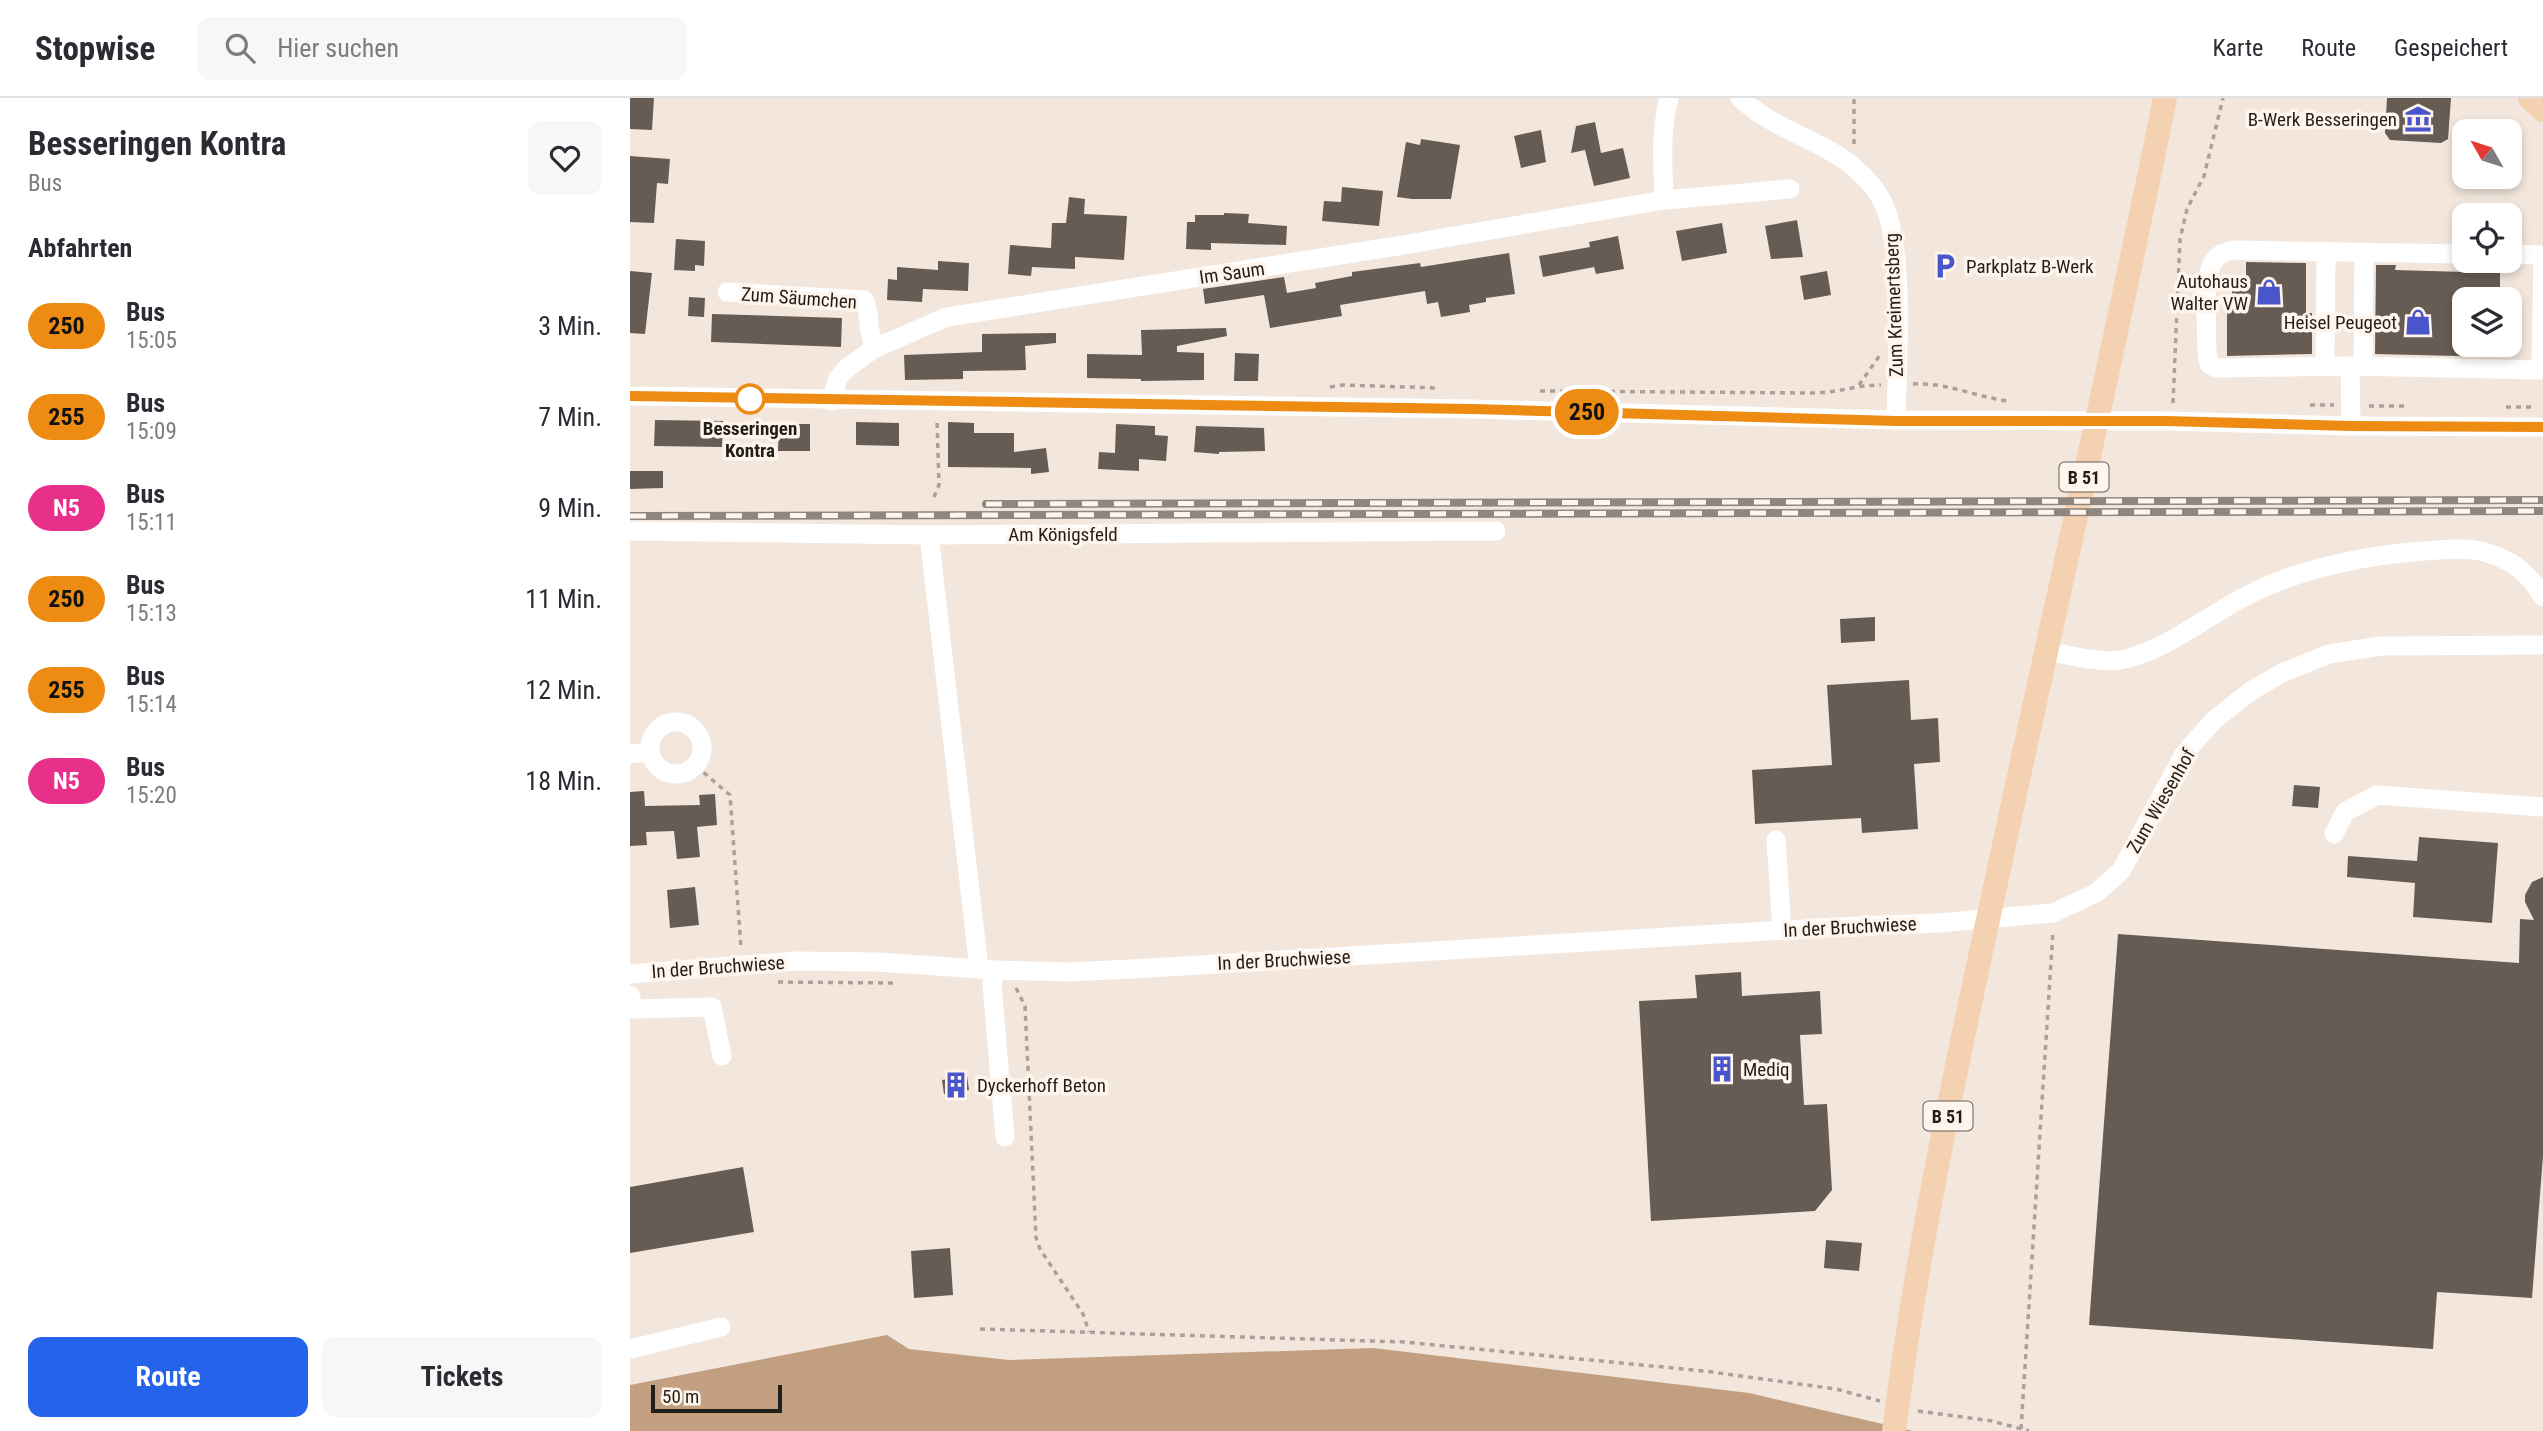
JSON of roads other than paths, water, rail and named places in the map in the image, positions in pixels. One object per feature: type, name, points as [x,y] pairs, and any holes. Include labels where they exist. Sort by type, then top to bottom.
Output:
[{"type":"main road","name":"B 51","points":[[1895,1431],[1904,1357],[1926,1225],[1969,1006],[2104,391],[2165,98]]},
{"type":"main road","points":[[2530,98],[2543,110]]},
{"type":"street","points":[[1664,200],[1664,116],[1669,98]]},
{"type":"street","name":"Zum Kreimertsberg","points":[[1740,98],[1775,124],[1849,163],[1869,181],[1882,200],[1891,223],[1896,281],[1896,421]]},
{"type":"street","name":"Im Saum","points":[[831,401],[838,378],[847,368],[875,348],[947,317],[1397,246],[1664,200],[1790,189]]},
{"type":"street","points":[[2325,367],[2326,251]]},
{"type":"street","points":[[2452,254],[2223,252],[2213,261],[2208,274],[2207,354],[2210,364],[2216,368],[2356,366],[2541,370],[2543,256],[2522,255]]},
{"type":"street","points":[[2351,426],[2364,252]]},
{"type":"street","name":"Zum Säumchen","points":[[727,292],[864,300],[868,305],[869,336],[875,348]]},
{"type":"street","points":[[630,396],[1472,409],[1896,421],[2543,427]]},
{"type":"street","name":"Am Königsfeld","points":[[630,531],[929,535],[1496,531]]},
{"type":"street","points":[[929,535],[989,974],[1005,1137]]},
{"type":"street","points":[[2046,651],[2102,661],[2121,660],[2148,652],[2249,594],[2319,569],[2380,555],[2450,549],[2480,551],[2515,565],[2530,576],[2543,597]]},
{"type":"street","name":"Zum Wiesenhof","points":[[1938,923],[2053,913],[2096,893],[2121,871],[2185,754],[2214,720],[2251,691],[2282,673],[2329,654],[2381,646],[2543,645]]},
{"type":"street","points":[[679,722],[688,724],[702,742],[702,752],[696,766],[681,775],[660,770],[640,753],[662,726],[679,722]]},
{"type":"street","points":[[2334,834],[2345,812],[2377,794],[2543,807]]},
{"type":"street","points":[[1776,841],[1782,930]]},
{"type":"street","name":"In der Bruchwiese","points":[[630,974],[796,961],[878,962],[989,974],[1068,972],[1938,923]]},
{"type":"street","points":[[630,995],[634,1009],[712,1007],[722,1056]]},
{"type":"street","points":[[630,1349],[721,1327]]},
{"type":"railway","points":[[986,504],[2543,500]]},
{"type":"railway","points":[[630,516],[2543,511]]},
{"type":"place","name":"B-Werk Besseringen","points":[[2418,119]]},
{"type":"place","name":"Parkplatz B-Werk","points":[[1945,266]]},
{"type":"place","name":"Autohaus Walter VW","points":[[2269,292]]},
{"type":"place","name":"Heisel Peugeot","points":[[2418,322]]},
{"type":"place","name":"Besseringen Kontra","points":[[750,399]]},
{"type":"place","name":"Mediq","points":[[1722,1069]]},
{"type":"place","name":"Dyckerhoff Beton","points":[[956,1085]]}]
